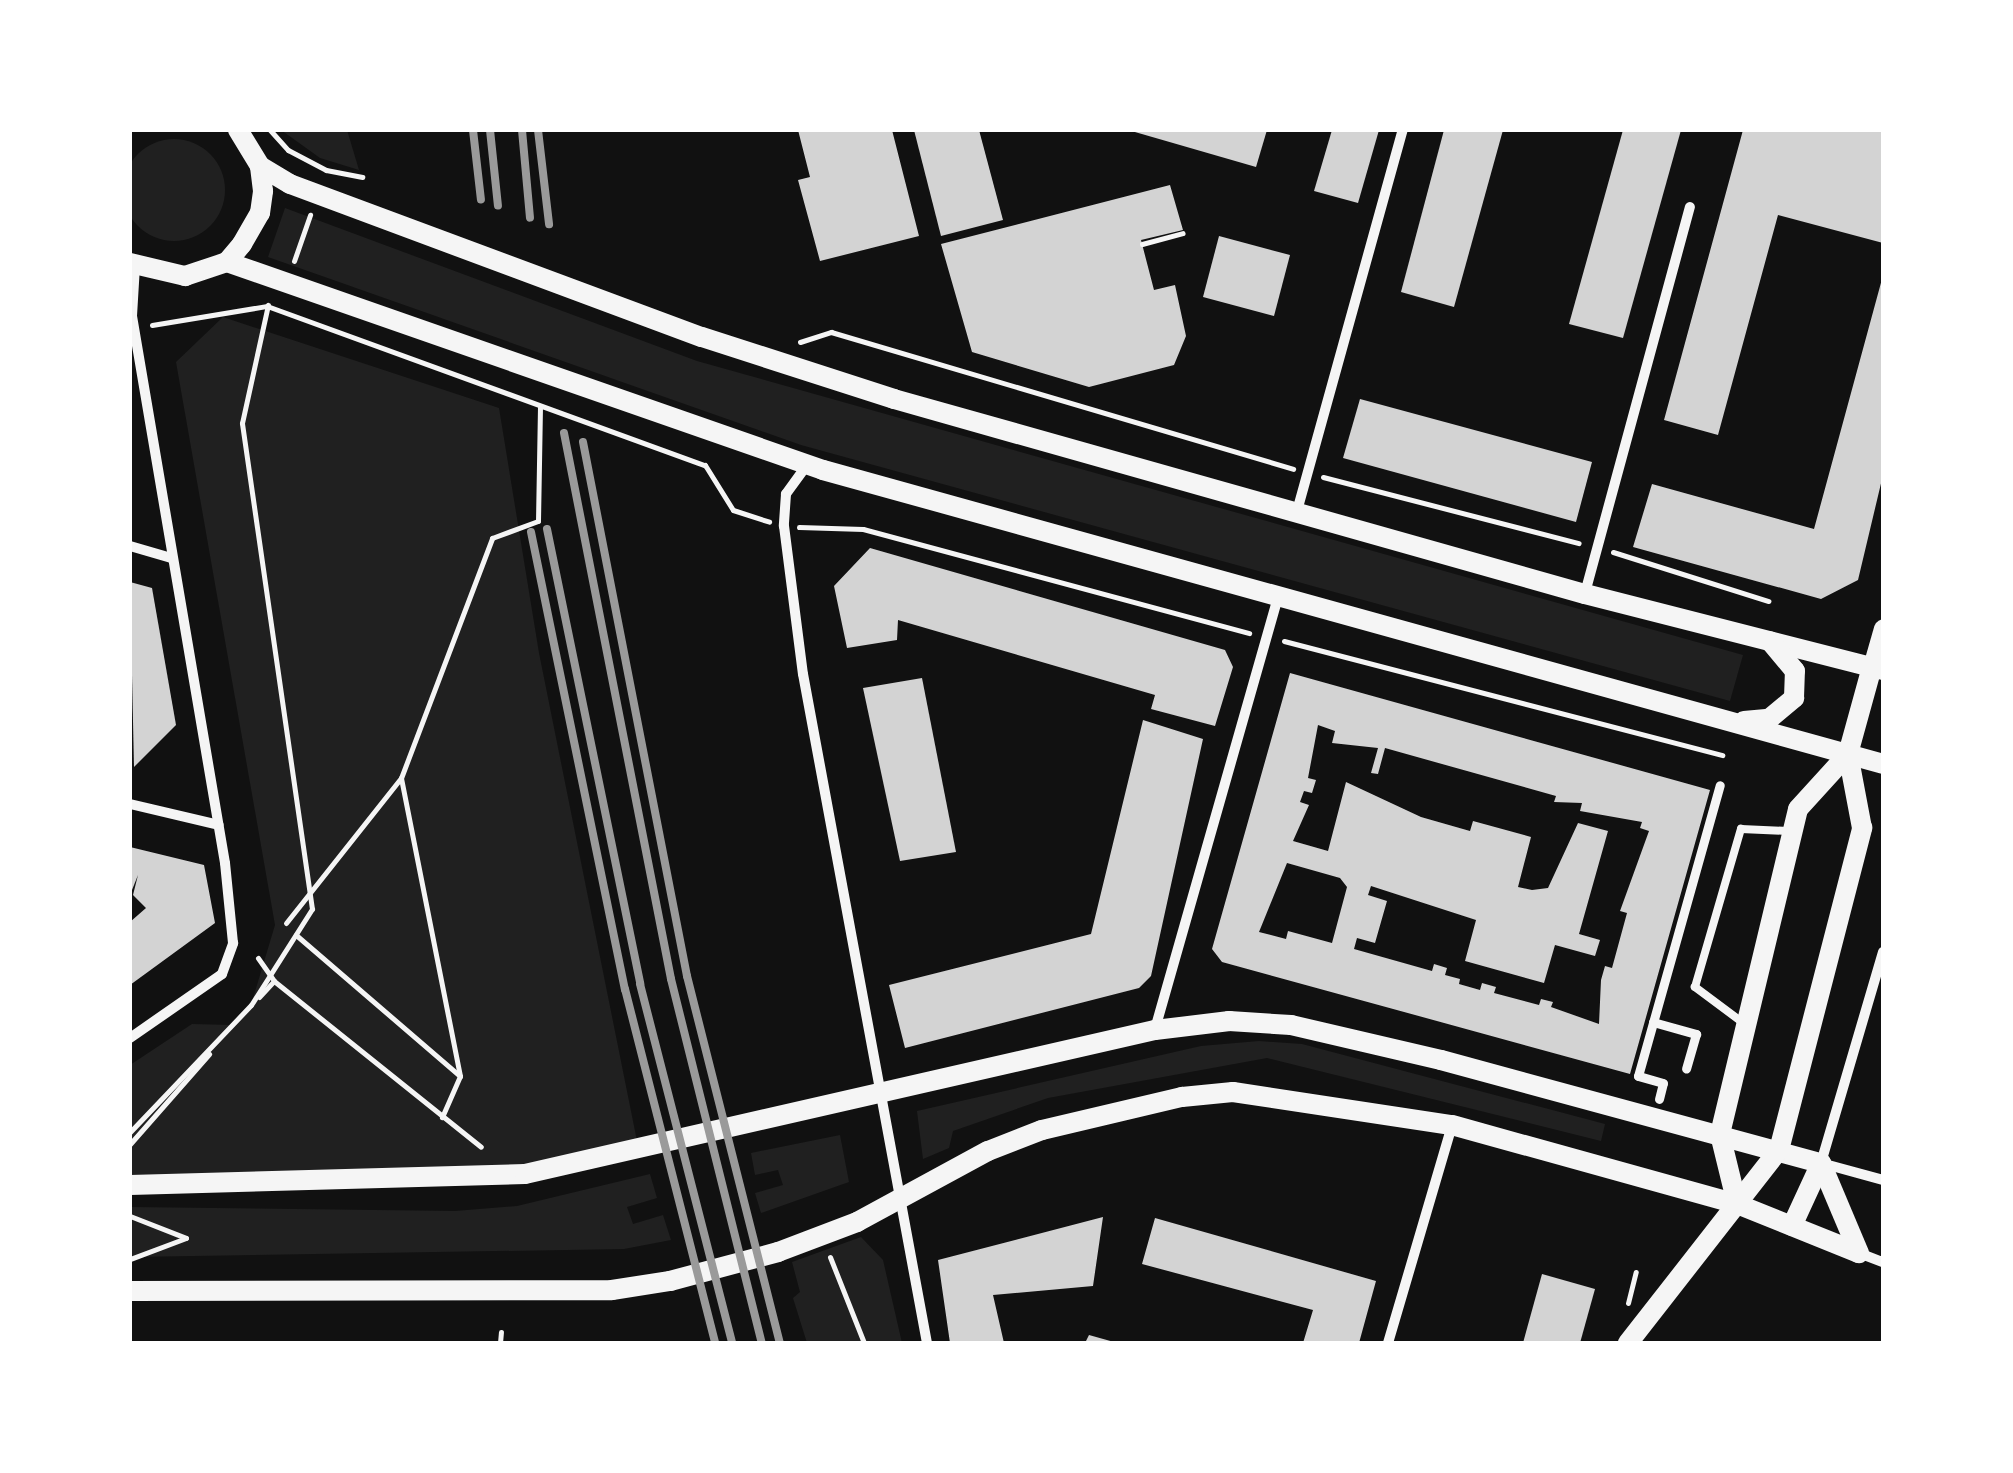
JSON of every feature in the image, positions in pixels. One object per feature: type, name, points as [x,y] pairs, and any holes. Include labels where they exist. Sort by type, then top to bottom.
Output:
[{"type":"main road","points":[[228,262],[260,213],[260,166],[239,130]]},
{"type":"main road","points":[[260,166],[318,192],[702,337],[894,398],[1585,594],[1878,669],[1848,754],[1798,809],[1720,1134],[1737,1204]]},
{"type":"main road","points":[[132,265],[186,276],[228,262],[807,465],[1883,764]]},
{"type":"main road","points":[[1732,723],[1770,718],[1794,698],[1795,672],[1768,639]]},
{"type":"main road","points":[[1628,1343],[1779,1150],[1862,828],[1848,754]]},
{"type":"main road","points":[[130,1185],[480,1180],[638,1151],[1155,1030],[1230,1021],[1291,1025],[1441,1060],[1821,1163],[1859,1252]]},
{"type":"main road","points":[[130,1291],[612,1290],[670,1280],[778,1252],[820,1236],[1042,1130],[1182,1096],[1289,1096],[1452,1124],[1737,1204],[1859,1252]]},
{"type":"main road","points":[[1792,1226],[1821,1163]]},
{"type":"street","points":[[1297,511],[1404,130]]},
{"type":"street","points":[[1585,594],[1690,207]]},
{"type":"street","points":[[130,1038],[222,974],[233,916],[132,316],[132,265]]},
{"type":"street","points":[[807,465],[786,494],[784,526],[803,674],[927,1343]]},
{"type":"street","points":[[130,546],[170,558]]},
{"type":"street","points":[[1155,1030],[1278,596]]},
{"type":"street","points":[[1878,669],[1883,630]]},
{"type":"street","points":[[1659,1099],[1663,1083],[1638,1076],[1720,785]]},
{"type":"street","points":[[130,804],[219,825]]},
{"type":"street","points":[[1883,952],[1821,1163],[1883,1180]]},
{"type":"street","points":[[1653,1022],[1696,1034],[1686,1069]]},
{"type":"street","points":[[1388,1343],[1452,1124]]},
{"type":"street","points":[[1859,1252],[1883,1262]]},
{"type":"lane","points":[[1745,1024],[1695,987],[1741,829],[1793,831]]},
{"type":"path","points":[[270,130],[288,150],[326,170],[362,178]]},
{"type":"path","points":[[130,1132],[251,1005],[272,978],[312,910],[242,423],[267,306],[287,280],[326,170]]},
{"type":"path","points":[[1142,244],[1182,233]]},
{"type":"path","points":[[148,326],[186,315],[267,306],[705,465],[733,510],[784,526],[864,528],[1722,755]]},
{"type":"path","points":[[800,342],[831,332],[1308,474],[1598,548],[1768,601]]},
{"type":"path","points":[[286,924],[401,778],[492,538],[538,521],[540,406]]},
{"type":"path","points":[[401,778],[460,1076],[442,1117]]},
{"type":"path","points":[[296,934],[460,1076]]},
{"type":"path","points":[[258,958],[272,978],[481,1147]]},
{"type":"path","points":[[130,1144],[272,978]]},
{"type":"path","points":[[130,1216],[186,1238],[130,1259]]},
{"type":"path","points":[[820,1236],[856,1310],[864,1343]]},
{"type":"path","points":[[1626,1313],[1636,1272]]},
{"type":"path","points":[[500,1332],[500,1343]]},
{"type":"shaded area","points":[[281,130],[347,130],[359,170],[320,158]]},
{"type":"shaded area","points":[[174,139],[194,143],[210,154],[221,170],[225,190],[221,210],[210,226],[194,237],[174,241],[154,237],[138,226],[127,210],[123,190],[127,170],[138,154],[154,143]]},
{"type":"shaded area","points":[[285,208],[697,361],[1743,655],[1730,701],[801,445],[268,257]]},
{"type":"shaded area","points":[[223,317],[499,408],[539,653],[639,1151],[570,1167],[130,1185],[130,1065],[192,1024],[232,1025],[251,1005],[275,925],[176,362]]},
{"type":"shaded area","points":[[1259,1041],[1302,1044],[1605,1124],[1601,1141],[1267,1058],[1048,1098],[953,1131],[949,1148],[923,1159],[917,1111],[1201,1046]]},
{"type":"shaded area","points":[[840,1135],[849,1182],[761,1213],[755,1193],[783,1185],[778,1170],[755,1175],[751,1153]]},
{"type":"shaded area","points":[[650,1174],[657,1198],[627,1207],[633,1224],[663,1215],[671,1240],[624,1249],[130,1257],[130,1207],[455,1211],[517,1206]]},
{"type":"shaded area","points":[[861,1237],[883,1260],[902,1343],[807,1343],[793,1298],[800,1292],[792,1262]]},
{"type":"building","points":[[798,130],[892,130],[919,236],[820,261],[798,180],[810,177]]},
{"type":"building","points":[[914,130],[979,130],[1003,220],[941,236]]},
{"type":"building","points":[[1128,130],[1267,130],[1256,167]]},
{"type":"building","points":[[1332,130],[1379,130],[1358,203],[1314,191]]},
{"type":"building","points":[[1444,130],[1503,130],[1454,307],[1401,292]]},
{"type":"building","points":[[1623,130],[1681,130],[1623,338],[1569,324]]},
{"type":"building","points":[[1743,130],[1883,130],[1883,243],[1778,215],[1718,435],[1664,420]]},
{"type":"building","points":[[1170,185],[1183,230],[1141,240],[1154,290],[1175,285],[1186,336],[1174,365],[1089,387],[972,352],[941,244]]},
{"type":"building","points":[[1219,236],[1290,255],[1274,316],[1203,297]]},
{"type":"building","points":[[1882,279],[1883,475],[1858,580],[1821,599],[1633,547],[1652,484],[1814,529]]},
{"type":"building","points":[[1360,399],[1592,462],[1576,522],[1343,458]]},
{"type":"building","points":[[870,548],[1225,650],[1233,667],[1215,726],[1151,709],[1155,695],[898,620],[897,640],[847,648],[834,586]]},
{"type":"building","points":[[130,582],[152,588],[176,725],[134,767]]},
{"type":"building","points":[[1290,673],[1710,790],[1630,1074],[1222,962],[1212,949]],"holes":[[[1318,725],[1335,731],[1332,743],[1378,748],[1371,773],[1378,774],[1385,748],[1556,796],[1554,802],[1582,803],[1580,811],[1642,822],[1640,828],[1649,831],[1620,911],[1627,913],[1612,968],[1605,966],[1601,980],[1599,1024],[1551,1007],[1553,1002],[1541,999],[1539,1005],[1494,993],[1496,987],[1482,983],[1480,990],[1459,984],[1460,979],[1445,975],[1447,968],[1434,964],[1432,971],[1354,949],[1357,938],[1375,943],[1387,901],[1368,895],[1371,886],[1476,920],[1465,961],[1544,983],[1555,945],[1595,956],[1600,940],[1579,934],[1608,831],[1578,823],[1548,888],[1532,890],[1518,887],[1531,837],[1473,821],[1470,831],[1421,817],[1346,782],[1328,851],[1293,841],[1309,805],[1300,802],[1304,791],[1312,793],[1316,780],[1308,778]],[[1287,863],[1340,878],[1347,887],[1332,943],[1288,931],[1286,939],[1259,932]]]},
{"type":"building","points":[[922,678],[956,852],[900,861],[863,688]]},
{"type":"building","points":[[1143,720],[1203,739],[1151,976],[1139,988],[905,1048],[889,985],[1091,934]]},
{"type":"building","points":[[130,847],[204,865],[215,923],[130,985],[130,922],[146,908],[133,895],[138,875],[130,895]]},
{"type":"building","points":[[1103,1217],[1093,1286],[993,1295],[1004,1343],[950,1343],[938,1260]]},
{"type":"building","points":[[1155,1218],[1376,1281],[1359,1343],[1303,1343],[1313,1310],[1142,1264]]},
{"type":"building","points":[[1542,1274],[1595,1289],[1580,1343],[1523,1343]]},
{"type":"building","points":[[1089,1335],[1114,1342],[1114,1343],[1085,1343]]},
{"type":"railway","points":[[473,130],[481,200]]},
{"type":"railway","points":[[490,130],[498,206]]},
{"type":"railway","points":[[522,130],[530,218]]},
{"type":"railway","points":[[538,130],[549,224]]},
{"type":"railway","points":[[564,433],[671,979],[762,1343]]},
{"type":"railway","points":[[583,442],[687,976],[780,1343]]},
{"type":"railway","points":[[547,529],[640,984],[732,1343]]},
{"type":"railway","points":[[531,532],[625,989],[715,1343]]}]
